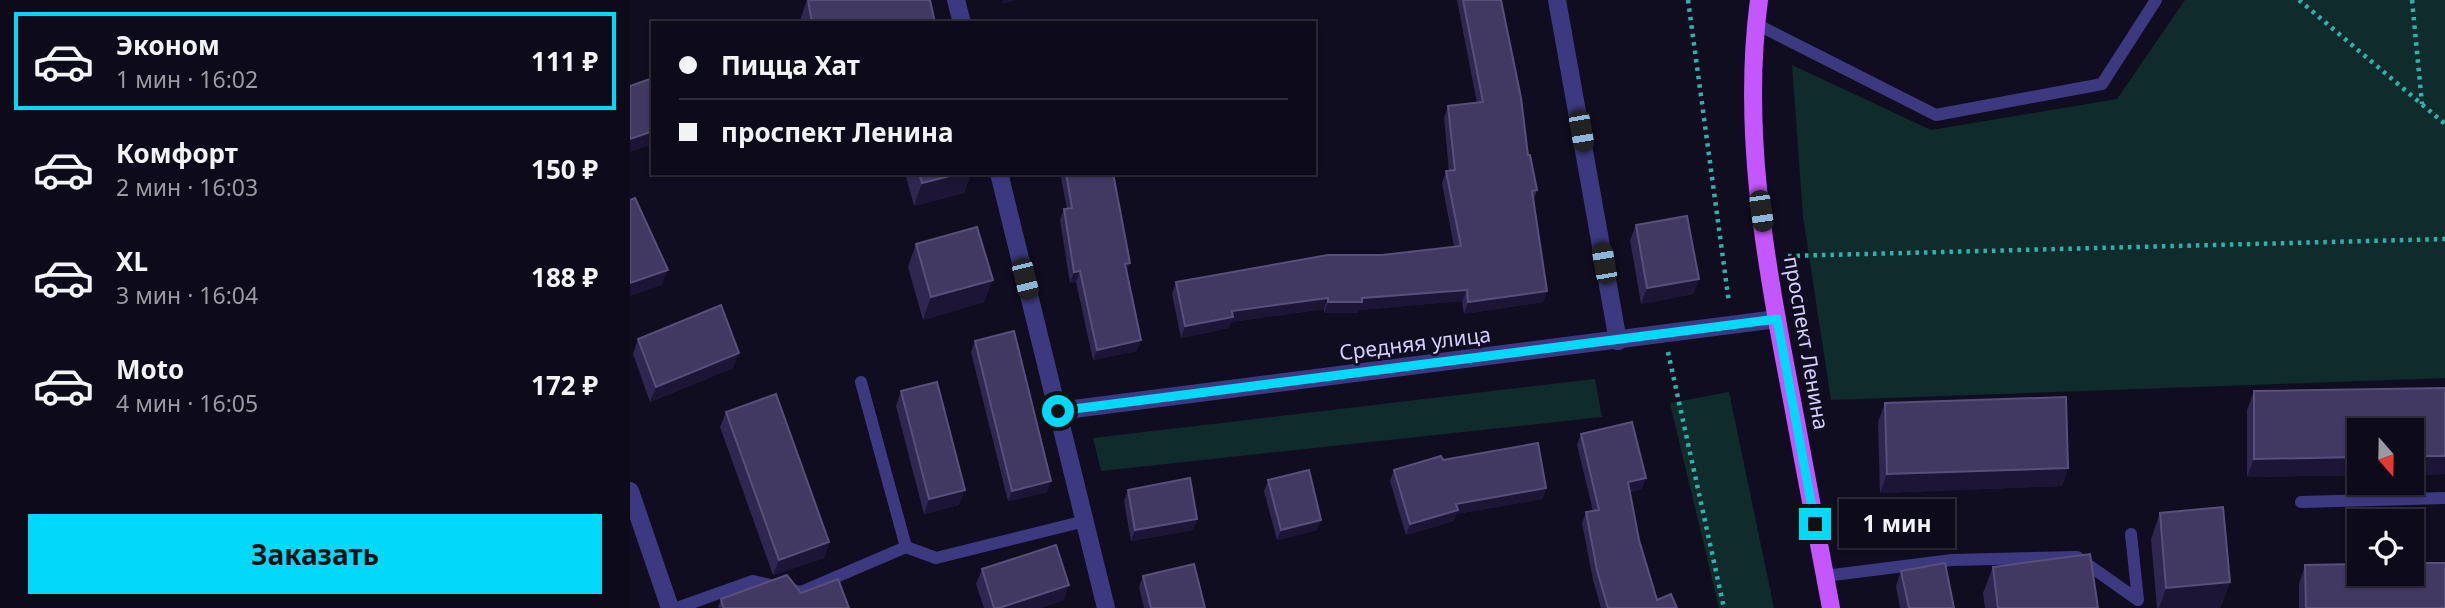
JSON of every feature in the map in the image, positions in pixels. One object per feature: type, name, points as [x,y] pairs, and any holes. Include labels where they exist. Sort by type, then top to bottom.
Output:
[{"type":"main road","name":"проспект Ленина","points":[[1759,0],[1753,104],[1757,176],[1777,319],[1831,608]]},
{"type":"street","points":[[956,0],[961,21]]},
{"type":"street","points":[[1557,0],[1618,341]]},
{"type":"street","points":[[999,175],[1106,608]]},
{"type":"street","name":"Средняя улица","points":[[1058,411],[1777,319]]},
{"type":"street","points":[[630,492],[670,608]]},
{"type":"lane","points":[[1756,24],[1936,115],[2102,84],[2156,0]]},
{"type":"lane","points":[[861,382],[906,547]]},
{"type":"lane","points":[[2301,502],[2445,498]]},
{"type":"lane","points":[[677,608],[753,581],[801,592],[906,547],[936,558],[1085,521]]},
{"type":"lane","points":[[1825,576],[1952,559],[2077,557],[2138,600],[2131,534]]},
{"type":"path","points":[[1688,0],[1732,325]]},
{"type":"path","points":[[2299,0],[2445,124]]},
{"type":"path","points":[[2412,0],[2422,104]]},
{"type":"path","points":[[1767,257],[2445,239]]},
{"type":"path","points":[[1665,334],[1724,608]]},
{"type":"green space","points":[[2185,0],[2445,0],[2445,378],[1831,400],[1803,216],[1792,65],[1931,130],[2117,99]]},
{"type":"green space","points":[[1595,379],[1602,417],[1101,471],[1093,438]]},
{"type":"green space","points":[[1729,392],[1774,608],[1719,608],[1670,403]]},
{"type":"building","points":[[808,0],[930,0],[935,21],[812,21]]},
{"type":"building","points":[[1463,0],[1501,0],[1521,98],[1528,155],[1537,190],[1532,191],[1547,291],[1468,302],[1467,290],[1362,298],[1362,302],[1328,302],[1328,298],[1232,311],[1233,317],[1185,326],[1176,282],[1328,255],[1382,255],[1461,246],[1446,171],[1455,170],[1448,106],[1483,102]]},
{"type":"building","points":[[651,79],[651,132],[630,139],[630,86]]},
{"type":"building","points":[[920,175],[954,175],[922,183]]},
{"type":"building","points":[[1066,175],[1113,175],[1130,263],[1125,264],[1141,340],[1097,350],[1080,271],[1074,272],[1064,209],[1072,208]]},
{"type":"building","points":[[635,198],[668,270],[630,283],[630,200]]},
{"type":"building","points":[[1687,216],[1699,279],[1647,288],[1636,225]]},
{"type":"building","points":[[977,227],[993,280],[931,297],[916,244]]},
{"type":"building","points":[[721,305],[739,353],[656,387],[638,339]]},
{"type":"building","points":[[1014,331],[1051,481],[1012,491],[975,341]]},
{"type":"building","points":[[937,382],[965,490],[929,499],[901,391]]},
{"type":"building","points":[[2445,388],[2445,456],[2424,456],[2424,418],[2347,418],[2347,457],[2254,459],[2254,391]]},
{"type":"building","points":[[776,394],[829,542],[779,560],[726,412]]},
{"type":"building","points":[[2066,397],[2068,468],[1887,474],[1885,403]]},
{"type":"building","points":[[1632,422],[1646,478],[1628,482],[1639,540],[1657,600],[1671,594],[1677,608],[1608,608],[1597,570],[1586,512],[1599,510],[1581,434]]},
{"type":"building","points":[[1538,443],[1546,488],[1456,504],[1458,510],[1410,524],[1394,470],[1441,456],[1443,460]]},
{"type":"building","points":[[1309,470],[1321,520],[1281,530],[1268,480]]},
{"type":"building","points":[[1190,478],[1197,519],[1135,530],[1128,490]]},
{"type":"building","points":[[2223,507],[2230,582],[2166,588],[2160,513]]},
{"type":"building","points":[[1056,545],[1069,585],[994,608],[982,569]]},
{"type":"building","points":[[2090,554],[2098,608],[1998,608],[1993,567]]},
{"type":"building","points":[[1945,563],[1954,608],[1909,608],[1901,571]]},
{"type":"building","points":[[2424,563],[2445,563],[2445,608],[2306,608],[2305,565],[2347,564],[2347,586],[2424,586]]},
{"type":"building","points":[[1194,564],[1205,608],[1151,608],[1143,576]]},
{"type":"building","points":[[787,575],[801,593],[838,579],[849,608],[723,608],[721,599]]},
{"type":"route","points":[[1058,411],[1777,319],[1815,524]]}]
